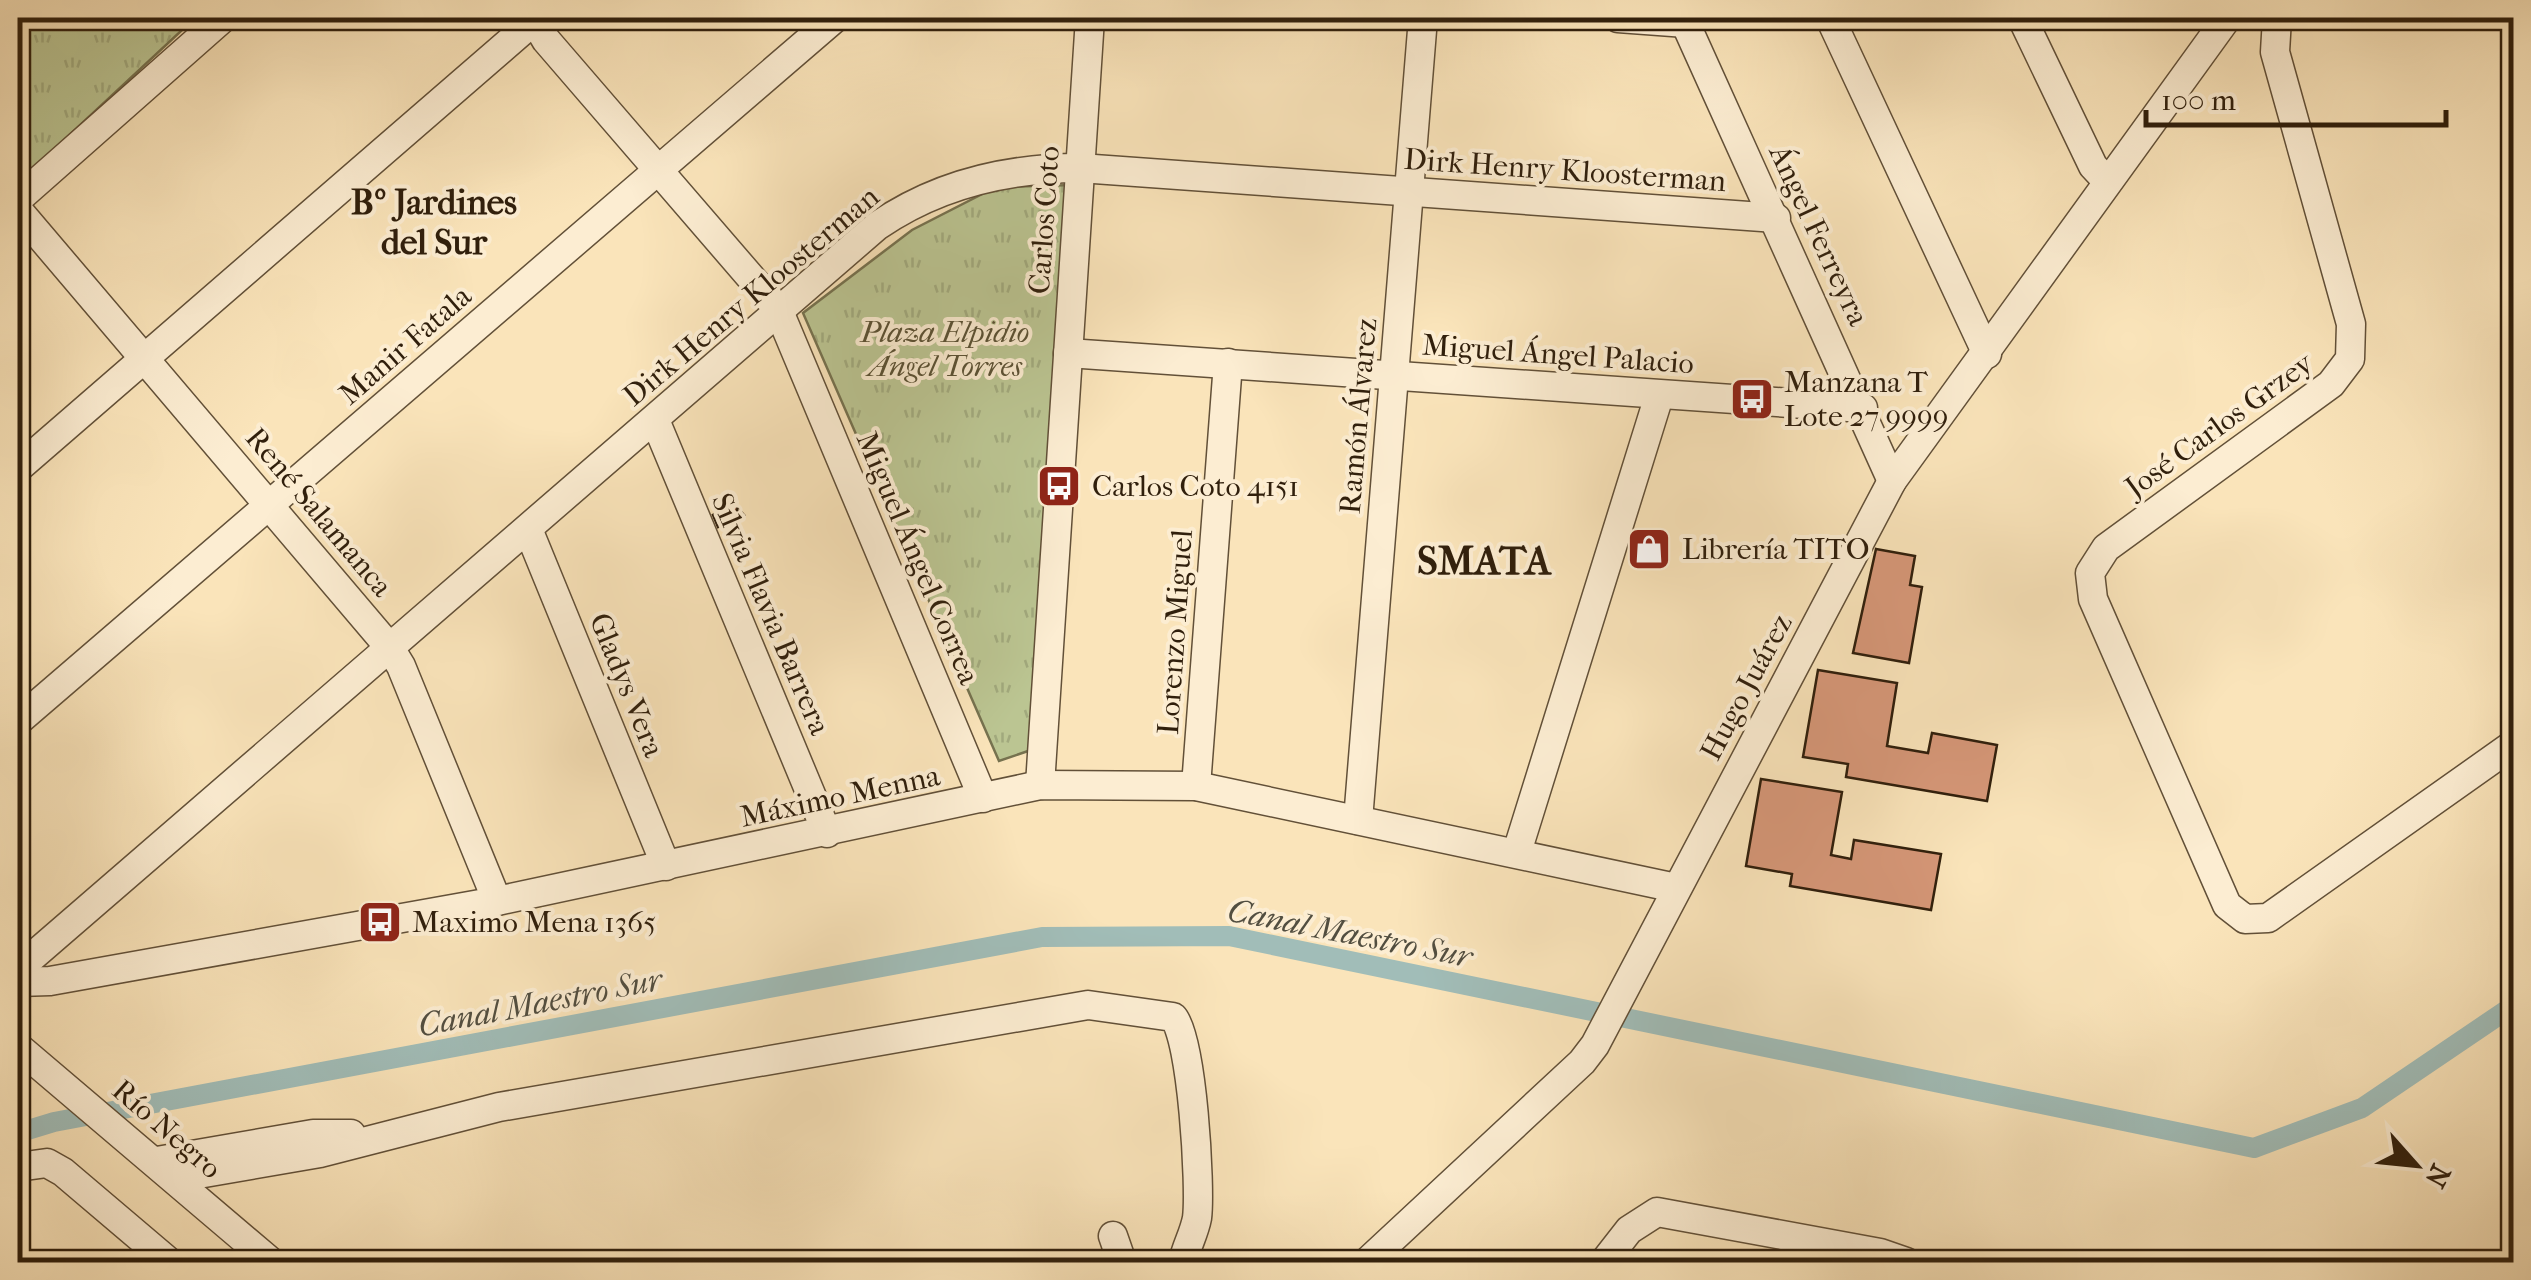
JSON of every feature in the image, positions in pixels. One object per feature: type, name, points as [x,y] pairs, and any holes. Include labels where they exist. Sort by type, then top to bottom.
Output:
[{"type":"street","points":[[18,199],[223,18]]},
{"type":"street","points":[[18,468],[534,18]]},
{"type":"street","name":"Miguel Ángel Correa","points":[[534,18],[656,170],[778,309],[983,798]]},
{"type":"street","name":"Manir Fatala","points":[[18,721],[835,18]]},
{"type":"street","name":"Carlos Coto","points":[[1040,785],[1090,18]]},
{"type":"street","name":"Ramón Álvarez","points":[[1358,820],[1423,18]]},
{"type":"street","points":[[1618,18],[1685,20]]},
{"type":"street","points":[[1830,18],[1987,354]]},
{"type":"street","points":[[2022,18],[2093,166],[2107,181]]},
{"type":"street","name":"Hugo Juárez","points":[[1368,1262],[1582,1062],[1594,1045],[1892,481],[2226,18]]},
{"type":"street","name":"José Carlos Grzey","points":[[2277,18],[2275,52],[2351,324],[2350,359],[2331,384],[2106,548],[2093,563],[2089,586],[2227,905],[2245,919],[2268,918],[2514,744]]},
{"type":"street","name":"Ángel Ferreyra","points":[[1685,20],[1863,408],[1892,481]]},
{"type":"street","name":"Dirk Henry Kloosterman","points":[[18,969],[655,420],[778,309],[906,206],[971,180],[1080,168],[1776,218]]},
{"type":"street","name":"René Salamanca","points":[[18,210],[147,357],[390,648],[402,666],[497,901]]},
{"type":"street","name":"Miguel Ángel Palacio","points":[[1068,352],[1863,408]]},
{"type":"street","name":"Lorenzo Miguel","points":[[1196,786],[1228,363]]},
{"type":"street","points":[[1517,852],[1659,396]]},
{"type":"street","name":"Silvia Flavia Barrera","points":[[655,420],[826,833]]},
{"type":"street","name":"Gladys Vera","points":[[528,530],[666,866]]},
{"type":"street","name":"Máximo Menna","points":[[18,982],[50,982],[497,901],[1040,785],[1196,786],[1676,888]]},
{"type":"street","points":[[166,1170],[313,1134],[378,1135],[518,1103],[1088,1005],[1173,1017],[1182,1025],[1192,1088],[1198,1213],[1183,1262]]},
{"type":"street","name":"Río Negro","points":[[18,1046],[126,1134],[271,1262]]},
{"type":"street","points":[[18,1167],[46,1163],[63,1172],[160,1260]]},
{"type":"street","points":[[1604,1262],[1630,1230],[1657,1212],[1843,1246],[1906,1262]]},
{"type":"green space","points":[[18,18],[195,18],[18,183]]},
{"type":"green space","name":"Plaza Elpidio Ángel Torres","points":[[1073,185],[1031,750],[999,761],[803,313],[912,230],[996,187]]},
{"type":"building","points":[[735,505],[744,515],[718,527],[713,515]]},
{"type":"building","points":[[1876,549],[1915,556],[1910,585],[1922,587],[1909,663],[1853,653]]},
{"type":"building","points":[[1818,670],[1897,683],[1887,746],[1928,753],[1932,733],[1997,745],[1987,801],[1846,777],[1848,764],[1803,757]]},
{"type":"building","points":[[1761,779],[1842,792],[1831,855],[1851,859],[1854,840],[1941,854],[1931,910],[1790,886],[1792,874],[1746,866]]},
{"type":"waterway","name":"Canal Maestro Sur","points":[[18,1133],[54,1122],[1042,937],[1229,936],[2254,1148],[2362,1108],[2514,1005]]},
{"type":"place","name":"Manzana T Lote 27 9999","points":[[1752,399]]},
{"type":"place","name":"Carlos Coto 4151","points":[[1059,486]]},
{"type":"place","name":"Librería TITO","points":[[1649,549]]},
{"type":"place","name":"Maximo Mena 1365","points":[[380,922]]},
{"type":"district","name":"Bº Jardines del Sur","points":[[434,222]]},
{"type":"district","name":"SMATA","points":[[1484,560]]}]
